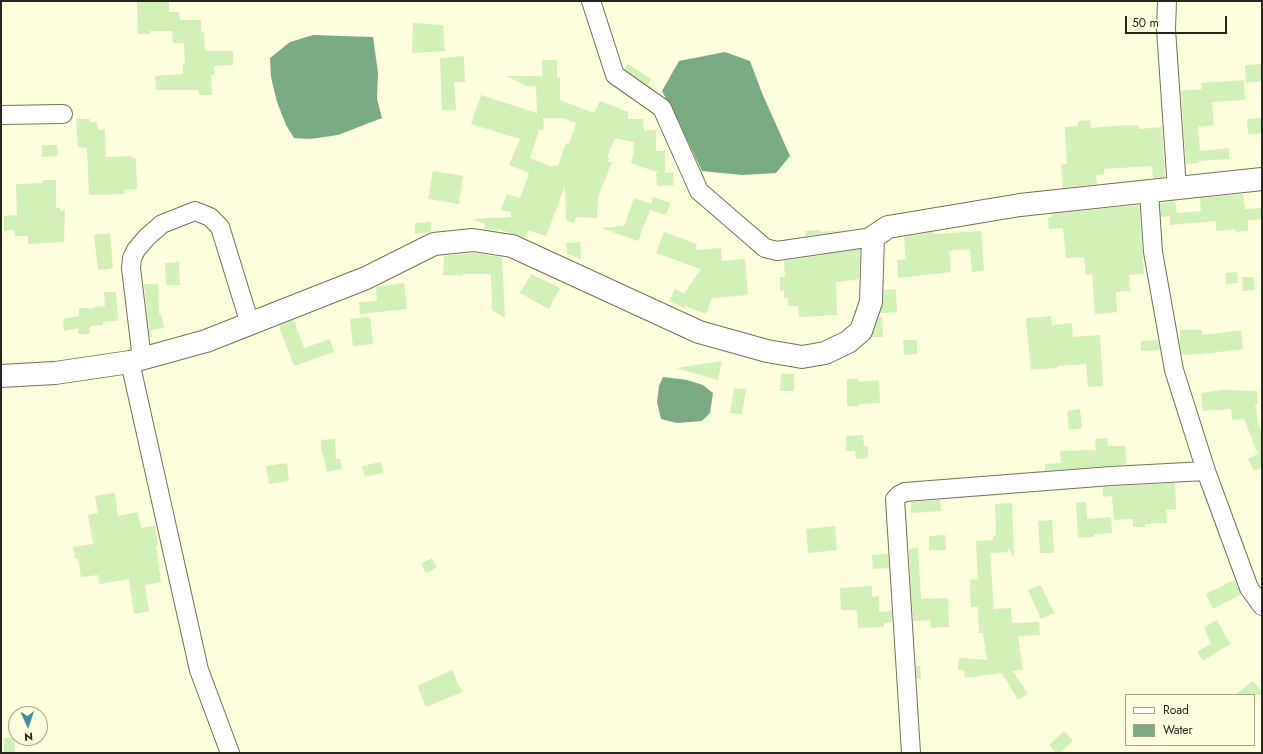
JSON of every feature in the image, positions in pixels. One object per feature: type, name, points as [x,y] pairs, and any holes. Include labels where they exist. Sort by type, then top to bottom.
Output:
[{"type":"main road","points":[[1,376],[55,373],[136,361],[206,341],[366,278],[434,244],[473,240],[512,246],[699,332],[767,352],[802,357],[825,353],[848,342],[861,331],[871,302],[873,237],[888,227],[1020,205],[1262,179]]},
{"type":"street","points":[[592,1],[615,75],[662,108],[699,191],[765,248],[777,251],[873,237]]},
{"type":"street","points":[[1167,1],[1166,30],[1177,189]]},
{"type":"street","points":[[1,115],[63,114]]},
{"type":"street","points":[[1149,192],[1153,252],[1174,370],[1206,471],[1249,588],[1262,606]]},
{"type":"street","points":[[230,753],[199,670],[136,361],[131,268],[132,258],[136,250],[147,237],[162,224],[195,211],[210,217],[220,227],[250,324]]},
{"type":"street","points":[[911,753],[895,499],[899,495],[905,492],[1111,476],[1206,471]]},
{"type":"water","points":[[313,35],[373,37],[378,73],[377,99],[382,118],[338,135],[310,139],[294,138],[286,125],[277,102],[271,77],[270,58],[290,42]]},
{"type":"water","points":[[725,52],[750,61],[762,93],[790,156],[776,173],[742,175],[702,171],[662,91],[679,61]]},
{"type":"water","points":[[663,377],[687,380],[703,385],[713,393],[710,413],[702,421],[677,423],[661,419],[657,402],[659,386]]},
{"type":"building","points":[[137,1],[169,1],[169,12],[179,12],[180,20],[201,20],[201,32],[204,32],[205,51],[233,51],[233,65],[214,66],[214,75],[211,75],[212,95],[199,95],[199,90],[156,90],[155,76],[183,74],[183,64],[185,63],[184,43],[173,43],[172,31],[150,31],[150,34],[138,34]]},
{"type":"building","points":[[413,23],[443,25],[445,51],[412,53]]},
{"type":"building","points":[[464,56],[465,82],[454,82],[456,110],[442,110],[440,58]]},
{"type":"building","points":[[542,60],[557,60],[557,78],[560,78],[560,100],[594,113],[600,101],[628,112],[628,119],[643,119],[644,131],[656,130],[656,151],[665,151],[665,173],[673,172],[674,185],[657,186],[656,173],[660,173],[631,163],[634,153],[634,142],[615,138],[607,158],[609,158],[608,162],[612,162],[598,197],[597,218],[576,217],[574,223],[566,220],[565,186],[546,236],[528,230],[525,238],[498,229],[498,231],[484,229],[485,224],[472,219],[511,217],[511,212],[501,210],[507,194],[520,198],[529,173],[509,165],[520,139],[471,124],[481,95],[537,113],[536,86],[527,86],[506,76],[542,76]],"holes":[[[543,118],[563,118],[576,123],[569,144],[566,143],[558,166],[553,165],[552,167],[530,158],[539,130],[544,129]]]},
{"type":"building","points":[[628,64],[651,79],[648,86],[624,69]]},
{"type":"building","points":[[1262,64],[1262,81],[1246,83],[1245,65]]},
{"type":"building","points":[[1244,80],[1245,100],[1212,102],[1214,125],[1198,127],[1200,151],[1229,148],[1229,159],[1199,161],[1199,163],[1186,164],[1181,91],[1202,89],[1201,83]]},
{"type":"building","points":[[1262,118],[1262,133],[1248,134],[1247,119]]},
{"type":"building","points":[[76,119],[90,119],[90,122],[97,122],[98,130],[105,129],[106,157],[132,156],[132,158],[136,158],[137,189],[124,190],[125,194],[89,195],[87,148],[78,147]]},
{"type":"building","points":[[1090,120],[1091,128],[1124,125],[1139,125],[1139,129],[1162,127],[1165,177],[1153,178],[1152,166],[1104,169],[1104,174],[1096,175],[1097,184],[1063,188],[1061,165],[1067,164],[1065,127],[1078,126],[1078,121]]},
{"type":"building","points":[[42,145],[57,145],[58,156],[42,157]]},
{"type":"building","points":[[433,171],[463,176],[459,204],[428,199]]},
{"type":"building","points":[[43,180],[56,180],[56,208],[60,208],[60,211],[65,210],[64,242],[28,244],[28,236],[15,236],[14,230],[4,231],[4,216],[17,215],[16,184],[43,183]]},
{"type":"building","points":[[1243,194],[1245,209],[1262,208],[1262,219],[1248,220],[1248,231],[1236,232],[1235,229],[1216,231],[1216,221],[1170,225],[1170,216],[1161,217],[1160,203],[1175,201],[1177,213],[1201,211],[1200,198]]},
{"type":"building","points":[[653,197],[670,203],[666,215],[650,210],[638,241],[601,228],[624,226],[634,198],[651,204]]},
{"type":"building","points":[[1139,205],[1144,274],[1129,275],[1130,291],[1116,292],[1117,312],[1095,314],[1092,274],[1086,275],[1084,257],[1066,258],[1063,228],[1049,229],[1048,218],[1052,217],[1052,214]]},
{"type":"building","points":[[431,222],[431,232],[415,234],[415,223]]},
{"type":"building","points":[[820,230],[820,232],[846,230],[805,236],[805,231]]},
{"type":"building","points":[[981,231],[984,271],[972,272],[970,249],[949,251],[951,272],[898,278],[897,260],[906,259],[904,237],[933,232],[933,234]]},
{"type":"building","points":[[664,232],[697,244],[695,250],[721,248],[722,261],[745,259],[748,295],[712,298],[706,314],[685,306],[684,308],[669,301],[675,289],[684,294],[701,269],[656,253]]},
{"type":"building","points":[[110,233],[113,268],[98,270],[94,235]]},
{"type":"building","points":[[580,242],[581,259],[567,254],[566,243]]},
{"type":"building","points":[[860,249],[859,279],[836,282],[837,315],[799,317],[798,306],[788,306],[788,298],[784,298],[784,290],[780,291],[780,277],[785,277],[784,261]]},
{"type":"building","points":[[473,253],[502,257],[505,318],[492,310],[491,274],[463,274],[463,276],[443,275],[444,256]]},
{"type":"building","points":[[179,262],[180,285],[166,285],[165,263]]},
{"type":"building","points":[[1237,272],[1238,283],[1226,284],[1225,273]]},
{"type":"building","points":[[531,274],[560,288],[549,309],[520,293]]},
{"type":"building","points":[[1242,277],[1254,277],[1255,290],[1243,291]]},
{"type":"building","points":[[404,283],[407,309],[360,314],[359,302],[377,301],[376,287]]},
{"type":"building","points":[[144,284],[158,284],[159,314],[161,313],[164,328],[151,330],[152,337],[150,337]]},
{"type":"building","points":[[896,289],[897,312],[880,313],[883,303],[884,290]]},
{"type":"building","points":[[104,292],[116,292],[118,321],[103,322],[103,325],[90,326],[90,334],[78,334],[79,328],[64,331],[63,319],[79,316],[79,308],[105,306]]},
{"type":"building","points":[[1051,316],[1052,325],[1072,323],[1073,337],[1100,335],[1103,386],[1088,387],[1086,364],[1031,370],[1026,318]]},
{"type":"building","points":[[370,317],[373,344],[353,346],[350,319]]},
{"type":"building","points":[[879,317],[882,317],[883,337],[871,337]]},
{"type":"building","points":[[294,320],[304,348],[330,339],[334,352],[294,366],[279,326]]},
{"type":"building","points":[[1180,330],[1202,330],[1202,335],[1241,330],[1243,349],[1182,355]]},
{"type":"building","points":[[903,340],[917,340],[917,354],[904,355]]},
{"type":"building","points":[[1158,340],[1160,350],[1141,351],[1141,341]]},
{"type":"building","points":[[722,361],[718,380],[676,368]]},
{"type":"building","points":[[781,374],[794,374],[794,391],[780,391]]},
{"type":"building","points":[[847,379],[858,379],[858,382],[879,380],[880,403],[847,406]]},
{"type":"building","points":[[734,388],[746,389],[742,414],[730,413]]},
{"type":"building","points":[[1222,390],[1257,391],[1258,404],[1255,404],[1259,427],[1262,434],[1262,467],[1254,471],[1248,459],[1258,454],[1244,419],[1232,420],[1231,409],[1203,411],[1201,393]]},
{"type":"building","points":[[1080,409],[1082,428],[1069,430],[1067,411]]},
{"type":"building","points":[[863,435],[864,446],[868,446],[868,458],[856,459],[855,451],[846,451],[846,436]]},
{"type":"building","points":[[1107,438],[1108,446],[1125,446],[1126,464],[1131,464],[1045,471],[1045,464],[1061,463],[1060,451],[1096,450],[1095,439]]},
{"type":"building","points":[[335,439],[336,459],[340,459],[342,469],[327,472],[322,454],[321,440]]},
{"type":"building","points":[[381,462],[383,473],[365,477],[362,466]]},
{"type":"building","points":[[287,463],[289,481],[269,484],[266,466]]},
{"type":"building","points":[[1175,483],[1176,509],[1166,509],[1167,523],[1145,524],[1145,527],[1133,527],[1133,519],[1114,520],[1112,496],[1103,497],[1103,487]]},
{"type":"building","points":[[115,493],[118,516],[138,512],[141,528],[155,526],[161,582],[145,585],[149,611],[134,614],[129,579],[99,584],[98,575],[81,577],[78,559],[75,559],[73,547],[93,544],[88,515],[98,513],[95,496]]},
{"type":"building","points":[[940,500],[941,511],[911,513],[911,502]]},
{"type":"building","points":[[1086,502],[1087,519],[1111,517],[1112,533],[1094,534],[1094,537],[1078,538],[1076,503]]},
{"type":"building","points":[[1012,503],[1014,558],[1008,548],[1008,552],[990,553],[994,609],[1011,608],[1012,623],[1039,622],[1040,635],[1018,636],[1023,670],[1013,671],[1028,694],[1018,700],[1002,673],[965,678],[964,670],[958,670],[959,658],[987,660],[983,633],[979,633],[978,607],[971,607],[970,580],[978,579],[976,541],[993,540],[993,536],[996,535],[995,504]]},
{"type":"building","points":[[1052,520],[1054,553],[1040,553],[1038,521]]},
{"type":"building","points":[[835,526],[837,550],[808,553],[806,529]]},
{"type":"building","points":[[945,535],[946,550],[929,550],[929,536]]},
{"type":"building","points":[[918,548],[921,599],[948,598],[949,627],[931,628],[930,620],[913,621],[909,549]]},
{"type":"building","points":[[888,554],[889,568],[873,569],[872,555]]},
{"type":"building","points":[[432,558],[437,567],[426,573],[421,564]]},
{"type":"building","points":[[1234,580],[1241,594],[1213,609],[1206,594]]},
{"type":"building","points":[[1041,585],[1054,613],[1041,619],[1028,590]]},
{"type":"building","points":[[872,586],[872,597],[879,596],[879,612],[892,611],[892,622],[884,623],[884,627],[858,628],[857,610],[841,610],[840,588]]},
{"type":"building","points":[[1217,620],[1230,644],[1203,661],[1197,652],[1211,644],[1204,627]]},
{"type":"building","points":[[916,666],[920,666],[921,679],[917,679]]},
{"type":"building","points":[[452,670],[462,692],[426,707],[417,686]]},
{"type":"building","points":[[1253,681],[1262,692],[1262,695],[1236,694]]},
{"type":"building","points":[[1064,731],[1073,741],[1060,753],[1056,753],[1049,745]]},
{"type":"building","points":[[4,738],[8,738],[8,746],[15,746],[15,752],[4,752]]}]
